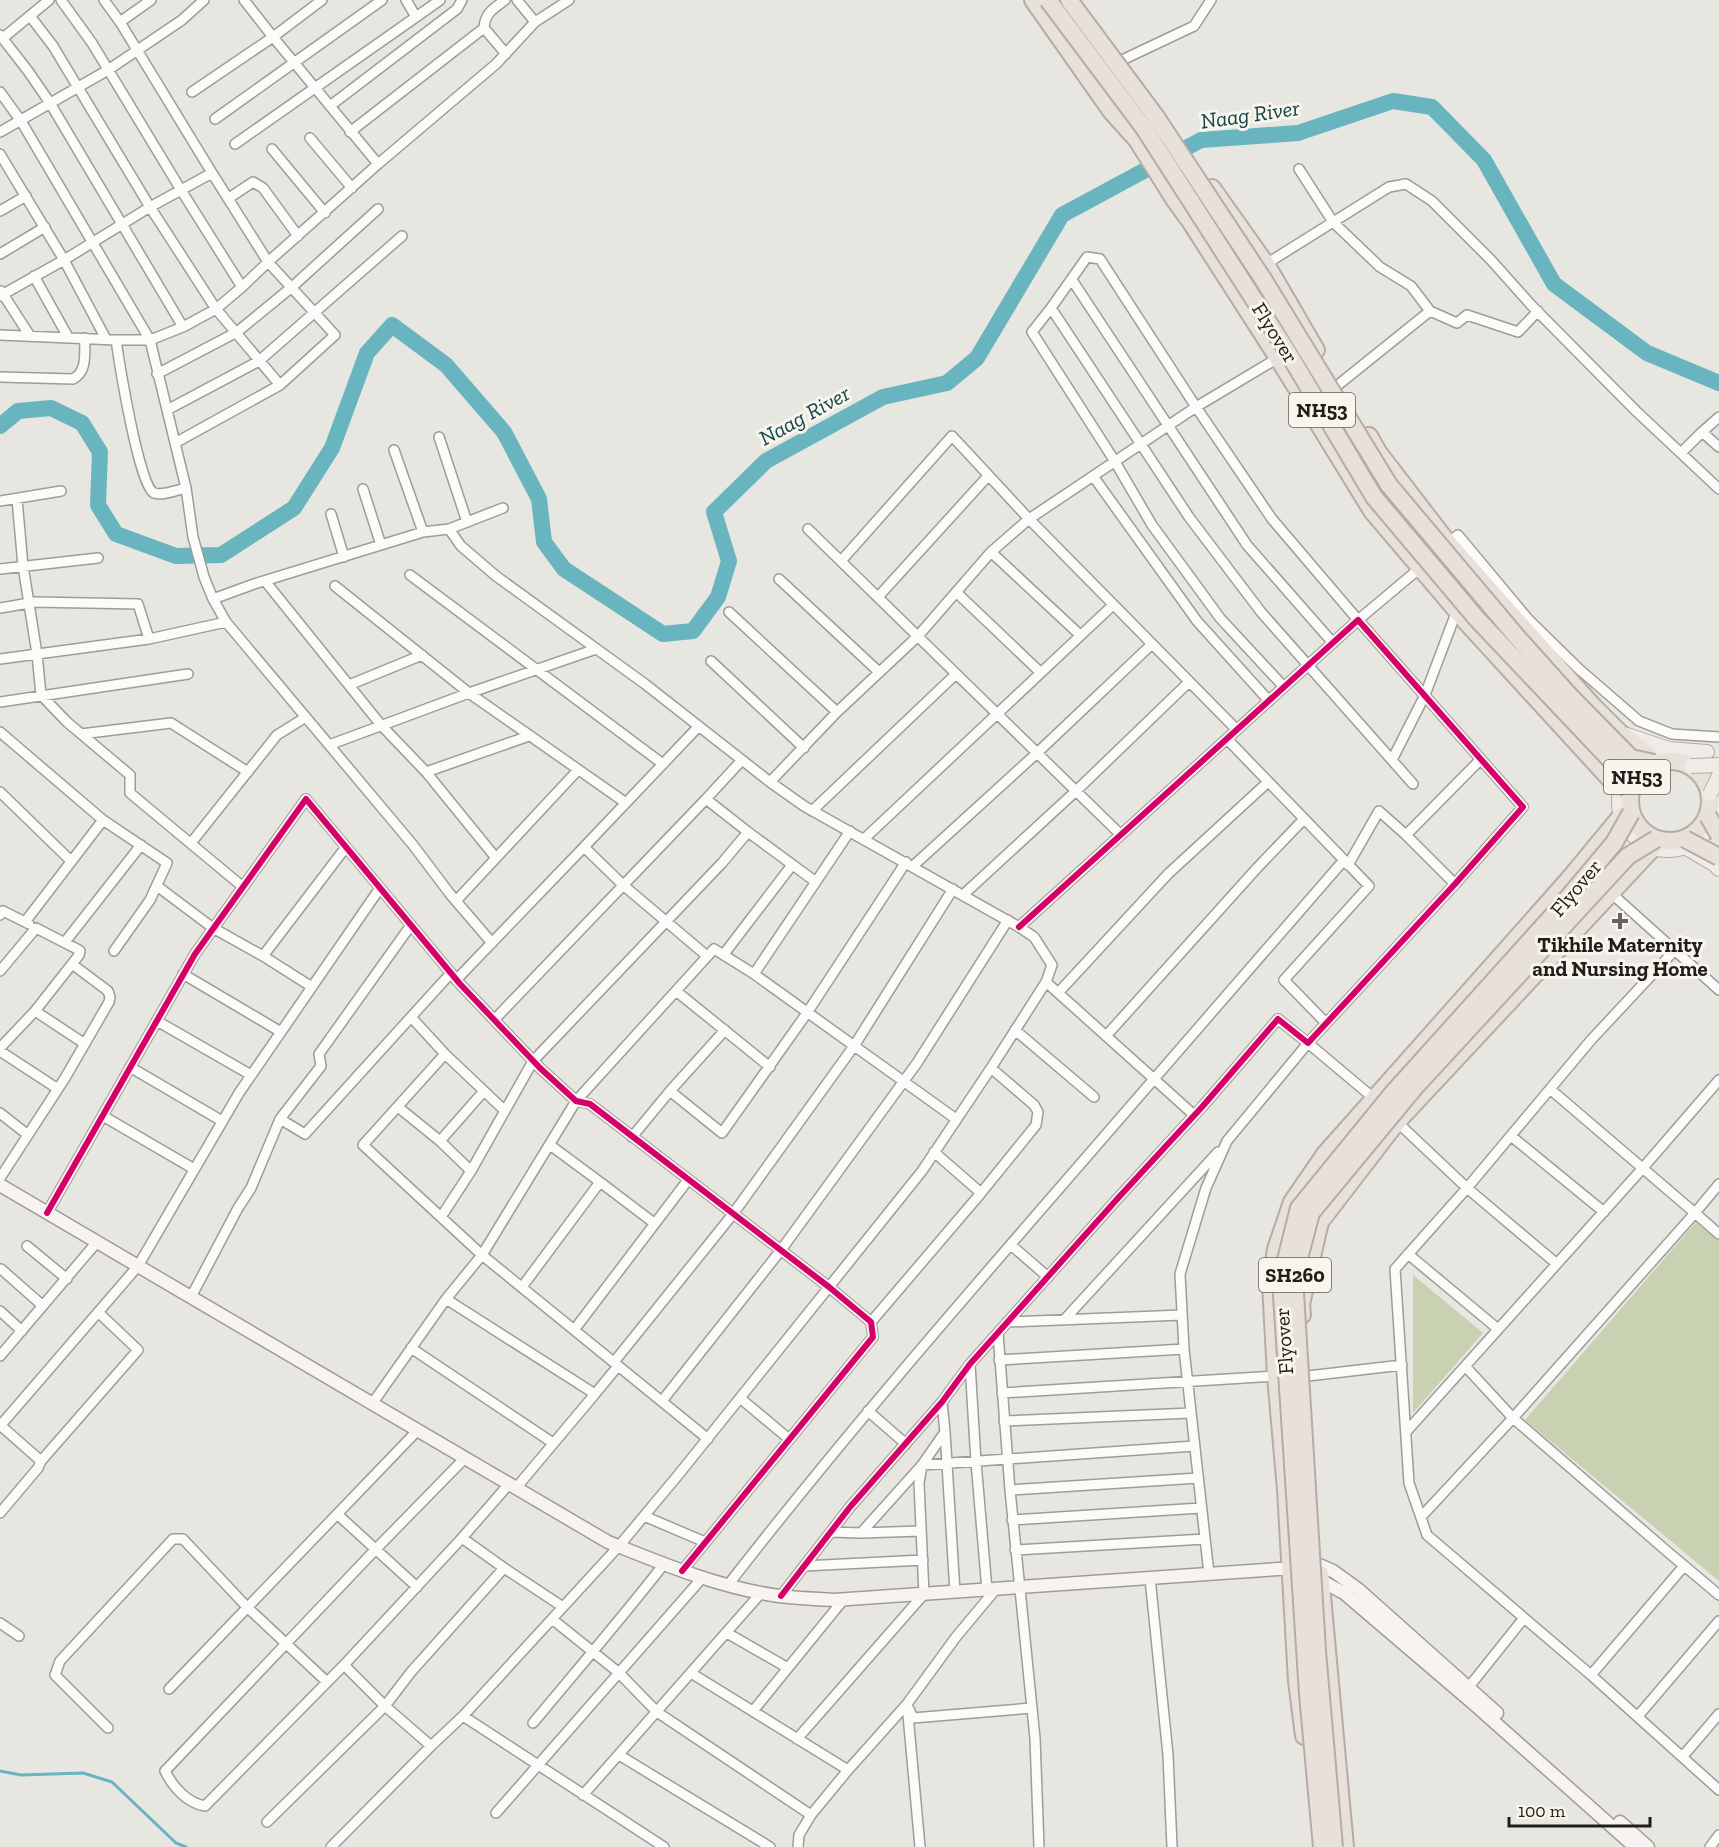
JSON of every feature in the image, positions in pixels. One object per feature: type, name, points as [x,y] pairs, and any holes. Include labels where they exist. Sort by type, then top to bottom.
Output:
[{"type":"highway","name":"NH53","points":[[1033,0],[1111,111],[1137,140],[1278,358],[1372,511],[1468,624],[1625,791],[1652,759],[1619,732],[1448,543],[1378,452],[1266,264],[1167,121],[1070,0]]},
{"type":"highway","name":"Flyover","points":[[1048,0],[1144,128],[1287,351],[1374,497],[1477,619],[1620,770],[1625,791],[1626,814],[1614,843],[1555,914],[1392,1094],[1299,1208],[1281,1280],[1308,1694],[1322,1847]]},
{"type":"highway","name":"Flyover","points":[[1070,0],[1156,117],[1257,269],[1389,485],[1510,629],[1570,696],[1631,758],[1673,761],[1703,757]]},
{"type":"highway","points":[[1137,140],[1167,121]]},
{"type":"highway","points":[[1541,702],[1568,677]]},
{"type":"highway","name":"NH53","points":[[1703,757],[1700,773],[1706,783],[1716,787],[1710,805],[1715,814]]},
{"type":"highway","name":"NH53","points":[[1626,814],[1655,844]]},
{"type":"highway","points":[[1314,1847],[1308,1762],[1297,1681],[1291,1561],[1276,1376],[1271,1284],[1276,1250],[1292,1202],[1325,1154],[1626,814]]},
{"type":"highway","points":[[1685,843],[1715,814],[1719,835]]},
{"type":"highway","points":[[1655,844],[1676,841],[1719,857]]},
{"type":"highway","name":"Flyover","points":[[1334,1847],[1317,1651],[1294,1277],[1311,1214],[1416,1086],[1628,856],[1655,844]]},
{"type":"highway","name":"SH260","points":[[1345,1847],[1320,1572],[1308,1376],[1301,1304],[1320,1222],[1397,1122],[1655,844]]},
{"type":"main road","points":[[1619,732],[1669,749],[1703,757],[1719,765]]},
{"type":"main road","points":[[1685,843],[1719,869]]},
{"type":"street","points":[[49,0],[1,36],[50,103],[183,327]]},
{"type":"street","points":[[61,0],[87,35],[242,287]]},
{"type":"street","points":[[104,0],[120,22],[268,262],[335,335],[280,385],[175,443]]},
{"type":"street","points":[[120,22],[151,0]]},
{"type":"street","points":[[0,132],[108,70],[182,21],[204,0]]},
{"type":"street","points":[[244,0],[378,164]]},
{"type":"street","points":[[192,92],[273,37],[322,0]]},
{"type":"street","points":[[215,119],[382,0]]},
{"type":"street","points":[[406,0],[416,17]]},
{"type":"street","points":[[235,144],[440,0]]},
{"type":"street","points":[[330,106],[457,9],[462,0]]},
{"type":"street","points":[[505,0],[484,19],[484,28],[506,54]]},
{"type":"street","points":[[517,0],[536,21]]},
{"type":"street","points":[[0,335],[150,339],[183,327],[216,309],[378,164],[506,54],[536,21],[569,0]]},
{"type":"street","points":[[1120,62],[1194,26],[1211,0]]},
{"type":"street","points":[[30,16],[53,46],[150,207],[216,309],[280,385]]},
{"type":"street","points":[[350,132],[484,28]]},
{"type":"street","points":[[0,92],[21,121],[150,339],[186,488],[193,537],[213,600],[226,622],[492,943]]},
{"type":"street","points":[[310,138],[352,188]]},
{"type":"street","points":[[272,148],[325,213]]},
{"type":"street","points":[[0,154],[4,171],[26,196],[111,339],[137,452],[148,488],[153,493],[161,494],[186,488]]},
{"type":"street","points":[[1299,169],[1332,222],[1380,267],[1411,286],[1430,311],[1456,323],[1467,315],[1518,332],[1538,312]]},
{"type":"street","points":[[30,336],[1,293],[64,260],[150,207],[212,173]]},
{"type":"street","points":[[229,198],[253,182],[256,183],[263,188],[298,236]]},
{"type":"street","points":[[1266,264],[1389,187],[1406,184],[1432,201],[1636,411],[1719,489]]},
{"type":"street","points":[[0,212],[26,196]]},
{"type":"street","points":[[157,374],[237,333],[378,209]]},
{"type":"street","points":[[0,254],[45,227]]},
{"type":"street","points":[[167,410],[259,361],[402,236]]},
{"type":"street","points":[[1064,1320],[1225,1144],[1308,1043],[1523,807],[1272,519],[1196,407],[1101,259],[1087,257],[1032,332],[1114,460],[1152,525],[1220,618],[1284,687]]},
{"type":"street","points":[[34,276],[68,337]]},
{"type":"street","points":[[1072,280],[1248,545],[1333,643]]},
{"type":"street","points":[[1051,309],[1189,517],[1261,612],[1413,784]]},
{"type":"street","points":[[1338,385],[1430,311]]},
{"type":"street","points":[[770,782],[837,712],[918,636],[991,552],[1029,519],[1168,425],[1278,358],[1305,332]]},
{"type":"street","points":[[0,377],[73,379],[80,375],[83,368],[85,338]]},
{"type":"street","points":[[1681,453],[1719,417]]},
{"type":"street","points":[[1701,432],[1719,447]]},
{"type":"street","points":[[841,561],[952,436],[1029,519],[1237,730]]},
{"type":"street","points":[[439,437],[467,522]]},
{"type":"street","points":[[394,450],[423,532]]},
{"type":"street","points":[[878,597],[988,476]]},
{"type":"street","points":[[1093,476],[1197,621],[1269,700]]},
{"type":"street","points":[[363,489],[381,545]]},
{"type":"street","points":[[0,501],[62,491]]},
{"type":"street","points":[[17,499],[23,566],[30,603],[41,695],[67,722],[130,775],[130,793],[243,886]]},
{"type":"street","points":[[213,600],[265,581],[423,532],[449,529],[502,508]]},
{"type":"street","points":[[331,514],[344,556]]},
{"type":"street","points":[[449,529],[461,546],[496,576],[699,726],[770,782],[812,811],[1019,927],[1034,937],[1052,965],[1046,982],[922,1171],[619,1546],[463,1716],[661,1846]]},
{"type":"street","points":[[808,529],[1121,835]]},
{"type":"street","points":[[1019,927],[1358,620],[1458,535],[1528,619],[1579,669],[1639,721],[1672,734],[1719,737]]},
{"type":"street","points":[[991,552],[1080,635]]},
{"type":"street","points":[[0,569],[98,558]]},
{"type":"street","points":[[1392,760],[1425,695],[1456,613],[1420,568]]},
{"type":"street","points":[[410,575],[663,764]]},
{"type":"street","points":[[779,579],[879,672]]},
{"type":"street","points":[[265,581],[381,725],[426,772],[496,858]]},
{"type":"street","points":[[335,586],[468,693],[626,803]]},
{"type":"street","points":[[956,592],[1040,672]]},
{"type":"street","points":[[0,608],[30,603],[138,604],[149,639]]},
{"type":"street","points":[[864,839],[1113,605]]},
{"type":"street","points":[[729,612],[837,712]]},
{"type":"street","points":[[0,658],[149,639],[226,622]]},
{"type":"street","points":[[670,1091],[722,1133],[909,864],[1037,753],[1152,644]]},
{"type":"street","points":[[329,745],[468,693],[596,649]]},
{"type":"street","points":[[349,685],[422,655]]},
{"type":"street","points":[[711,661],[804,748]]},
{"type":"street","points":[[0,702],[188,674]]},
{"type":"street","points":[[812,811],[956,674]]},
{"type":"street","points":[[963,895],[1076,791],[1189,682]]},
{"type":"street","points":[[191,843],[277,735],[306,717]]},
{"type":"street","points":[[81,734],[171,723],[248,772]]},
{"type":"street","points":[[280,1119],[305,1134],[411,1017],[492,943],[699,726]]},
{"type":"street","points":[[0,732],[103,820],[167,863],[150,900],[114,951]]},
{"type":"street","points":[[426,772],[529,736]]},
{"type":"street","points":[[1227,739],[1369,886],[1284,980],[1326,1023]]},
{"type":"street","points":[[1406,835],[1480,759]]},
{"type":"street","points":[[494,1020],[742,760]]},
{"type":"street","points":[[456,901],[578,770]]},
{"type":"street","points":[[1058,993],[1168,874],[1268,782]]},
{"type":"street","points":[[0,792],[71,861]]},
{"type":"street","points":[[47,1213],[195,954],[306,799],[454,976],[533,1061],[576,1101],[590,1104],[829,1287],[871,1322],[873,1337],[682,1571]]},
{"type":"street","points":[[706,799],[816,882]]},
{"type":"street","points":[[728,1585],[813,1476],[868,1411],[1154,1079],[1346,863],[1379,811],[1455,884]]},
{"type":"street","points":[[1106,1036],[1304,819]]},
{"type":"street","points":[[25,922],[103,820]]},
{"type":"street","points":[[754,974],[850,831]]},
{"type":"street","points":[[441,1217],[471,1171],[533,1061],[722,863],[748,832]]},
{"type":"street","points":[[64,942],[141,845]]},
{"type":"street","points":[[263,956],[346,847]]},
{"type":"street","points":[[584,847],[623,885],[707,956]]},
{"type":"street","points":[[724,954],[792,865]]},
{"type":"street","points":[[157,886],[213,928],[312,987]]},
{"type":"street","points":[[41,1461],[0,1425],[138,1266],[251,1075],[380,888]]},
{"type":"street","points":[[465,1458],[165,1771],[169,1780],[181,1793],[196,1804],[205,1806],[344,1665],[553,1443],[595,1394],[733,1214],[854,1046],[952,889]]},
{"type":"street","points":[[1611,893],[1719,990]]},
{"type":"street","points":[[1,912],[80,951],[35,1011],[0,1049],[58,1089]]},
{"type":"street","points":[[662,1401],[781,1250],[904,1081],[1008,920]]},
{"type":"street","points":[[190,1297],[251,1188],[280,1119],[321,1066],[319,1054],[411,925]]},
{"type":"street","points":[[0,971],[36,928]]},
{"type":"street","points":[[372,1404],[446,1299],[482,1255],[576,1101],[714,950],[754,974],[956,1119]]},
{"type":"street","points":[[1675,950],[1591,1040],[1467,1188],[1395,1269],[1409,1483],[1427,1535],[1638,1716],[1719,1790]]},
{"type":"street","points":[[0,1178],[58,1089],[109,1002],[108,991],[72,964]]},
{"type":"street","points":[[183,974],[280,1032]]},
{"type":"street","points":[[1046,982],[1194,1115]]},
{"type":"street","points":[[676,991],[770,1067]]},
{"type":"street","points":[[35,1011],[85,1044]]},
{"type":"street","points":[[411,1017],[445,1054],[504,1110]]},
{"type":"street","points":[[780,1596],[831,1532],[942,1402],[970,1364],[1278,1019],[1374,1098],[1467,1188],[1557,1264]]},
{"type":"street","points":[[157,1021],[251,1075]]},
{"type":"street","points":[[632,1137],[725,1030]]},
{"type":"street","points":[[1015,1030],[1094,1097]]},
{"type":"street","points":[[445,1054],[363,1145],[482,1255],[708,1438]]},
{"type":"street","points":[[130,1067],[222,1121]]},
{"type":"street","points":[[871,1322],[1036,1125],[1038,1112],[1034,1105],[991,1068]]},
{"type":"street","points":[[1406,1431],[1604,1212],[1719,1080]]},
{"type":"street","points":[[1550,1089],[1719,1234]]},
{"type":"street","points":[[440,1141],[484,1091]]},
{"type":"street","points":[[398,1107],[440,1141],[471,1171]]},
{"type":"street","points":[[0,1113],[28,1135]]},
{"type":"street","points":[[103,1116],[194,1169]]},
{"type":"street","points":[[1511,1136],[1604,1212]]},
{"type":"street","points":[[1209,1574],[1184,1349],[1180,1274],[1206,1188],[1225,1144]]},
{"type":"street","points":[[550,1145],[654,1223]]},
{"type":"street","points":[[934,1152],[981,1193]]},
{"type":"street","points":[[574,1330],[688,1180]]},
{"type":"street","points":[[522,1287],[600,1182]]},
{"type":"street","points":[[1421,1517],[1513,1418],[1719,1184]]},
{"type":"street","points":[[0,1185],[608,1542],[682,1571],[728,1585],[780,1596],[834,1600],[1209,1574],[1291,1561],[1320,1572],[1635,1847]]},
{"type":"street","points":[[0,1356],[97,1242]]},
{"type":"street","points":[[1011,1245],[1048,1277]]},
{"type":"street","points":[[27,1246],[67,1278]]},
{"type":"street","points":[[1408,1254],[1498,1329]]},
{"type":"street","points":[[1,1269],[43,1306]]},
{"type":"street","points":[[446,1299],[595,1394]]},
{"type":"street","points":[[0,1311],[22,1331]]},
{"type":"street","points":[[0,1513],[38,1468],[41,1461],[138,1350],[98,1312]]},
{"type":"street","points":[[1007,1322],[1182,1316]]},
{"type":"street","points":[[998,1333],[1012,1520],[1035,1738],[1039,1847]]},
{"type":"street","points":[[411,1348],[553,1443]]},
{"type":"street","points":[[999,1360],[1184,1349]]},
{"type":"street","points":[[798,1847],[799,1835],[811,1815],[907,1704],[912,1694],[992,1590],[976,1461],[970,1364]]},
{"type":"street","points":[[1308,1376],[1402,1365]]},
{"type":"street","points":[[1465,1366],[1513,1418],[1719,1595]]},
{"type":"street","points":[[1002,1393],[1276,1376]]},
{"type":"street","points":[[740,1398],[789,1439]]},
{"type":"street","points":[[942,1402],[955,1592]]},
{"type":"street","points":[[868,1411],[906,1444]]},
{"type":"street","points":[[1004,1421],[1191,1413]]},
{"type":"street","points":[[169,1689],[417,1431]]},
{"type":"street","points":[[861,1533],[922,1465],[945,1431]]},
{"type":"street","points":[[922,1465],[1194,1446]]},
{"type":"street","points":[[797,1739],[924,1594],[920,1483],[922,1465]]},
{"type":"street","points":[[1010,1490],[1198,1478]]},
{"type":"street","points":[[1012,1520],[1202,1508]]},
{"type":"street","points":[[337,1514],[417,1587]]},
{"type":"street","points":[[644,1516],[705,1542]]},
{"type":"street","points":[[831,1532],[921,1531]]},
{"type":"street","points":[[462,1538],[563,1607]]},
{"type":"street","points":[[108,1728],[56,1675],[60,1661],[173,1539],[183,1539],[285,1644],[327,1682]]},
{"type":"street","points":[[1016,1550],[1205,1539]]},
{"type":"street","points":[[804,1566],[922,1560]]},
{"type":"street","points":[[533,1723],[664,1564]]},
{"type":"street","points":[[1591,1675],[1684,1566]]},
{"type":"street","points":[[267,1822],[385,1706],[411,1672],[504,1568]]},
{"type":"street","points":[[1320,1572],[1333,1571],[1358,1589],[1648,1847]]},
{"type":"street","points":[[496,1813],[703,1577]]},
{"type":"street","points":[[1150,1578],[1168,1755],[1172,1847]]},
{"type":"street","points":[[583,1795],[762,1592]]},
{"type":"street","points":[[753,1711],[844,1599]]},
{"type":"street","points":[[1468,1688],[1524,1618]]},
{"type":"street","points":[[552,1619],[618,1672],[657,1712],[811,1815]]},
{"type":"street","points":[[1638,1716],[1719,1621]]},
{"type":"street","points":[[0,1623],[19,1636]]},
{"type":"street","points":[[727,1633],[788,1668]]},
{"type":"street","points":[[344,1665],[385,1706],[431,1746]]},
{"type":"street","points":[[691,1673],[848,1770]]},
{"type":"street","points":[[907,1704],[913,1718],[1032,1708]]},
{"type":"street","points":[[907,1704],[920,1847]]},
{"type":"street","points":[[332,1847],[468,1711]]},
{"type":"street","points":[[1683,1756],[1719,1714]]},
{"type":"street","points":[[618,1755],[770,1847]]},
{"type":"street","points":[[1710,1847],[1719,1835]]},
{"type":"green space","points":[[1696,1222],[1719,1241],[1719,1581],[1525,1420]]},
{"type":"green space","points":[[1413,1275],[1483,1333],[1413,1413]]},
{"type":"waterway","name":"Naag River","points":[[0,426],[18,411],[51,408],[82,423],[100,452],[98,505],[116,534],[176,556],[221,555],[294,508],[332,448],[367,353],[392,325],[446,365],[504,432],[539,499],[544,542],[564,569],[663,634],[693,631],[718,597],[729,561],[714,512],[766,461],[883,397],[947,383],[977,358],[1062,215],[1201,140],[1298,133],[1393,101],[1432,107],[1484,160],[1554,284],[1647,353],[1719,383]]},
{"type":"waterway","points":[[0,1771],[21,1775],[83,1773],[112,1782],[176,1843],[186,1847]]},
{"type":"cycle path","points":[[781,1596],[850,1507],[942,1402],[970,1364],[1202,1107],[1278,1019],[1308,1043],[1523,807],[1358,620],[1019,927]]},
{"type":"cycle path","points":[[47,1213],[195,954],[306,799],[460,984],[540,1068],[576,1101],[590,1104],[829,1287],[871,1322],[873,1337],[682,1571]]},
{"type":"place","name":"Tikhile Maternity and Nursing Home","points":[[1620,921]]}]
